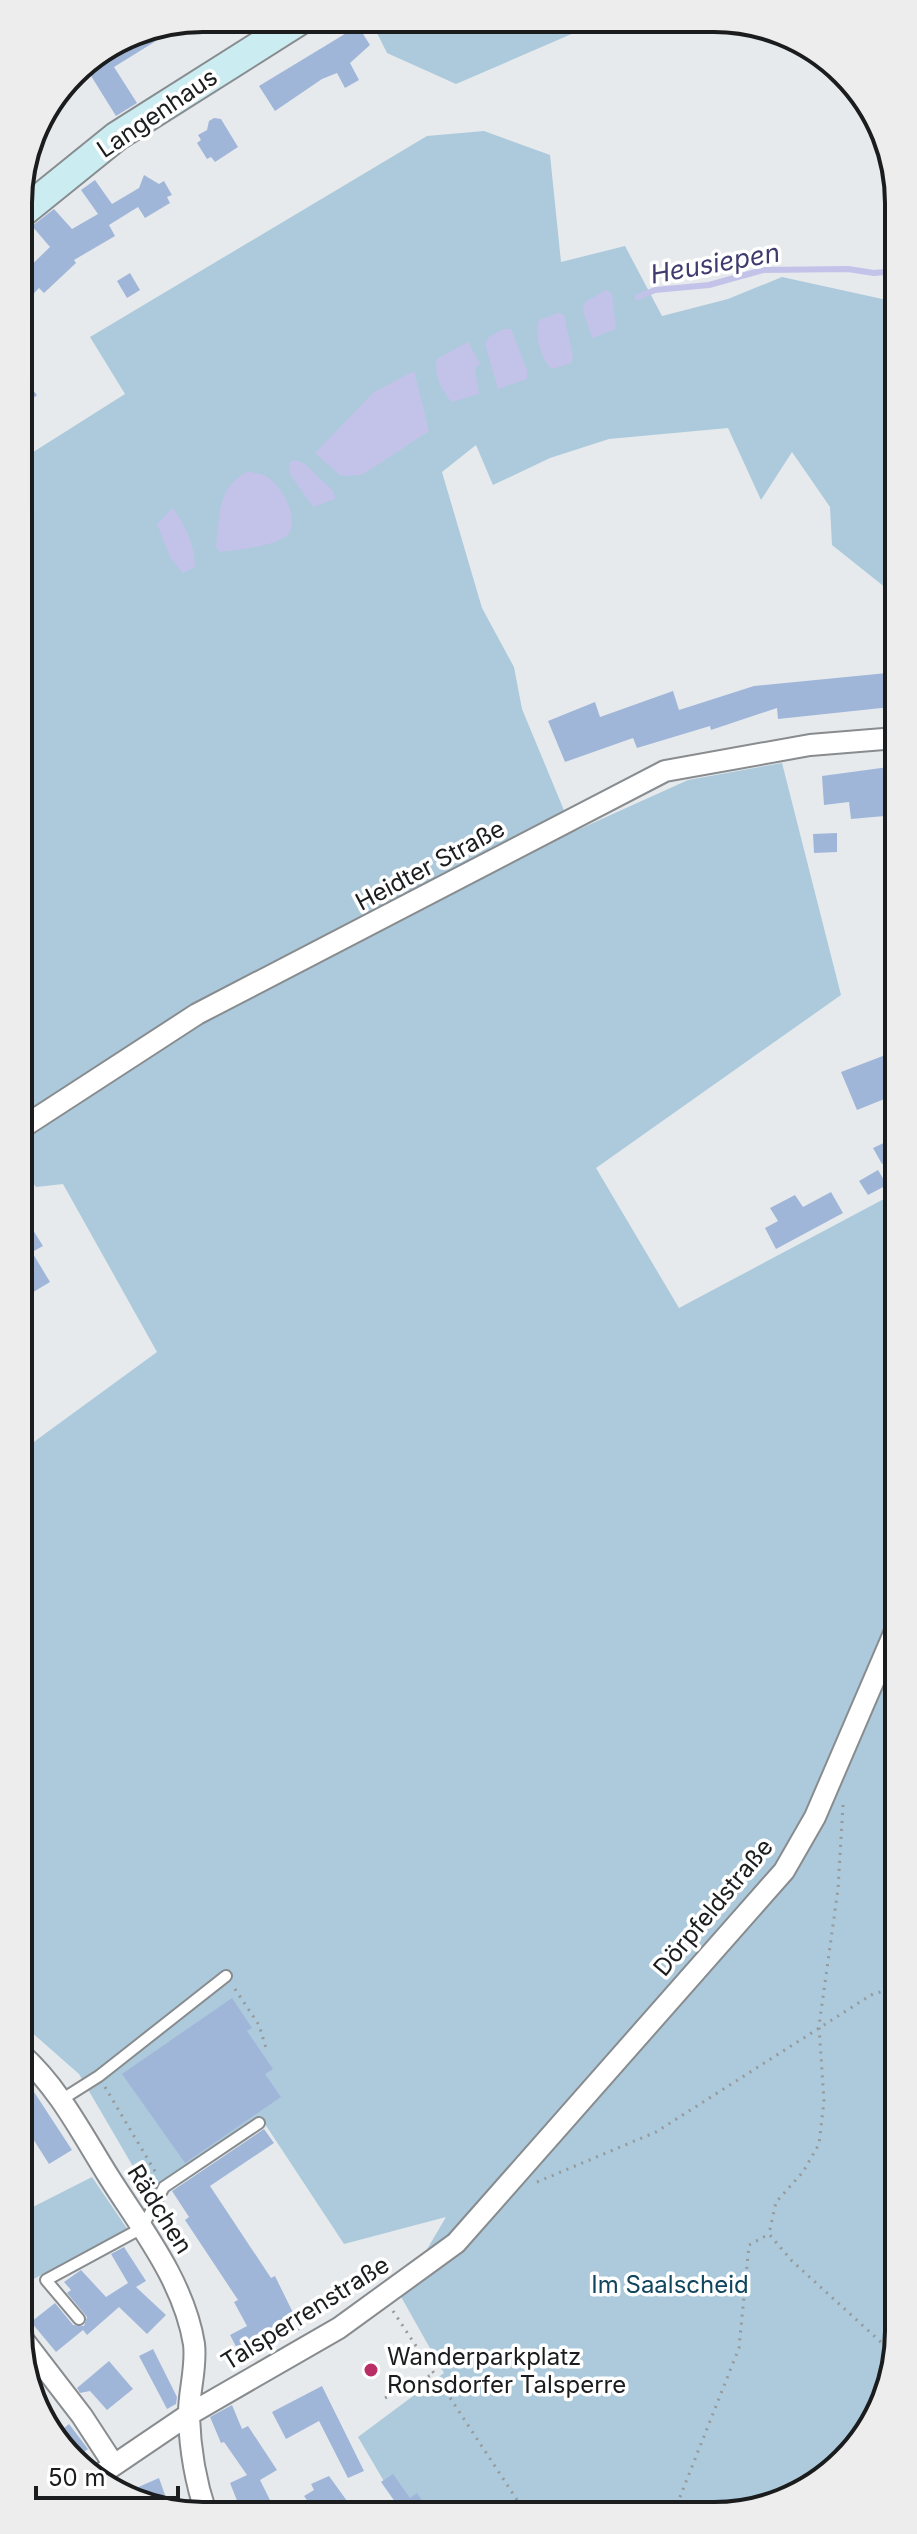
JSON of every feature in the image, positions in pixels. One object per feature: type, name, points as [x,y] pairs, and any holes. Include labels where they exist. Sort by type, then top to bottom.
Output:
[{"type":"street","name":"Langenhaus","points":[[32,205],[117,136],[281,32]]},
{"type":"street","name":"Heidter Straße","points":[[32,1121],[197,1014],[665,771],[810,745],[885,739]]},
{"type":"street","name":"Dörpfeldstraße","points":[[508,2185],[784,1871],[815,1817],[885,1654]]},
{"type":"street","name":"Rädchen","points":[[32,2064],[61,2100],[170,2275],[191,2333],[194,2375],[188,2415],[202,2502]]},
{"type":"street","name":"Talsperrenstraße","points":[[33,2352],[82,2416],[106,2470],[188,2415],[339,2328],[384,2297],[456,2243],[508,2185]]},
{"type":"lane","points":[[61,2100],[99,2076],[226,1976]]},
{"type":"lane","points":[[79,2319],[46,2280],[142,2228],[164,2187],[259,2123]]},
{"type":"path","points":[[678,2502],[739,2348],[749,2245],[769,2234],[776,2202],[803,2172],[819,2144],[824,2101],[819,2026],[844,1812],[837,1767]]},
{"type":"path","points":[[226,1976],[259,2025],[266,2048]]},
{"type":"path","points":[[508,2185],[527,2186],[656,2132],[819,2026],[871,1995],[885,1990]]},
{"type":"path","points":[[99,2076],[164,2187]]},
{"type":"path","points":[[769,2234],[792,2261],[885,2345]]},
{"type":"path","points":[[384,2297],[518,2502]]},
{"type":"path","points":[[385,2398],[433,2374]]},
{"type":"green space","points":[[376,32],[576,32],[456,84],[387,53]]},
{"type":"green space","name":"Im Saalscheid","points":[[484,131],[550,155],[561,262],[625,246],[662,316],[728,299],[782,277],[885,300],[885,587],[832,545],[830,507],[792,452],[761,500],[728,428],[609,439],[550,458],[493,485],[476,445],[442,472],[482,608],[514,667],[522,709],[573,832],[688,780],[782,763],[841,995],[596,1168],[679,1308],[885,1198],[885,2343],[872,2397],[843,2444],[800,2479],[780,2489],[737,2501],[396,2502],[358,2437],[444,2373],[400,2295],[446,2217],[344,2244],[261,2118],[149,2194],[79,2074],[32,2033],[32,1443],[157,1352],[63,1184],[36,1187],[32,1182],[32,453],[125,394],[90,337],[427,136]]},
{"type":"green space","points":[[92,2177],[128,2230],[32,2280],[32,2207]]},
{"type":"shaded area","points":[[606,290],[612,294],[616,329],[592,338],[583,310],[585,302]]},
{"type":"shaded area","points":[[558,313],[564,315],[573,357],[571,363],[552,369],[542,354],[538,326],[539,320]]},
{"type":"shaded area","points":[[503,329],[511,329],[527,370],[527,379],[498,389],[485,344],[489,337]]},
{"type":"shaded area","points":[[468,342],[480,364],[475,368],[479,394],[452,402],[439,382],[437,359]]},
{"type":"shaded area","points":[[414,371],[429,431],[362,475],[341,476],[315,453],[374,392]]},
{"type":"shaded area","points":[[294,460],[304,463],[334,492],[335,499],[313,507],[290,474],[289,463]]},
{"type":"shaded area","points":[[248,471],[266,476],[279,488],[289,507],[292,526],[289,533],[275,542],[220,552],[216,547],[219,514],[225,495],[230,486]]},
{"type":"shaded area","points":[[173,508],[182,522],[195,559],[195,567],[183,573],[171,559],[157,524]]},
{"type":"building","points":[[348,32],[362,32],[370,45],[350,63],[359,80],[345,88],[337,73],[322,79],[275,111],[259,86]]},
{"type":"building","points":[[155,39],[114,67],[137,103],[116,116],[90,75],[127,50]]},
{"type":"building","points":[[221,119],[238,147],[215,162],[211,157],[207,159],[197,143],[201,140],[198,135],[207,130],[209,121]]},
{"type":"building","points":[[144,175],[159,184],[164,181],[172,195],[167,197],[170,203],[145,218],[138,207],[109,225],[115,236],[74,260],[76,263],[44,293],[39,288],[32,295],[32,264],[50,247],[32,226],[54,209],[72,229],[98,214],[81,190],[95,180],[112,204],[139,188]]},
{"type":"building","points":[[130,273],[140,290],[127,298],[117,281]]},
{"type":"building","points":[[885,673],[885,708],[778,719],[777,708],[711,730],[710,726],[637,748],[633,738],[565,762],[548,721],[595,702],[600,717],[673,691],[679,710],[754,686]]},
{"type":"building","points":[[885,767],[885,816],[851,819],[849,802],[824,805],[822,776]]},
{"type":"building","points":[[837,833],[837,852],[814,853],[813,834]]},
{"type":"building","points":[[885,1055],[885,1099],[857,1110],[841,1072]]},
{"type":"building","points":[[885,1142],[885,1162],[882,1164],[873,1148]]},
{"type":"building","points":[[878,1170],[885,1186],[868,1195],[859,1181]]},
{"type":"building","points":[[831,1192],[843,1213],[776,1249],[765,1228],[778,1221],[770,1208],[795,1195],[803,1207]]},
{"type":"building","points":[[32,1228],[43,1246],[32,1252]]},
{"type":"building","points":[[32,1252],[50,1282],[32,1293]]},
{"type":"building","points":[[232,1998],[252,2028],[247,2031],[273,2069],[265,2074],[281,2097],[185,2163],[122,2074]]},
{"type":"building","points":[[32,2089],[72,2150],[49,2164],[32,2137]]},
{"type":"building","points":[[264,2129],[274,2143],[210,2186],[271,2278],[275,2276],[301,2329],[243,2360],[230,2335],[247,2326],[234,2302],[238,2300],[185,2220],[189,2217],[172,2191]]},
{"type":"building","points":[[124,2247],[146,2281],[136,2287],[166,2315],[147,2334],[119,2307],[87,2335],[83,2330],[56,2352],[32,2321],[55,2303],[73,2325],[84,2326],[87,2317],[67,2293],[71,2290],[64,2282],[81,2270],[106,2297],[128,2283],[111,2254]]},
{"type":"building","points":[[153,2349],[177,2397],[176,2404],[167,2409],[139,2356]]},
{"type":"building","points":[[109,2361],[133,2389],[107,2410],[90,2391],[80,2393],[77,2388]]},
{"type":"building","points":[[322,2386],[364,2471],[348,2478],[319,2421],[286,2439],[272,2412]]},
{"type":"building","points":[[232,2405],[242,2429],[248,2426],[277,2470],[260,2480],[271,2502],[238,2502],[230,2483],[247,2475],[224,2442],[221,2443],[210,2417]]},
{"type":"building","points":[[69,2424],[88,2449],[83,2453],[63,2429]]},
{"type":"building","points":[[393,2474],[410,2498],[417,2493],[423,2502],[395,2502],[381,2482]]},
{"type":"building","points":[[329,2476],[348,2502],[308,2502],[304,2496],[314,2490],[311,2484]]},
{"type":"building","points":[[159,2478],[165,2495],[161,2497],[136,2488]]},
{"type":"waterway","name":"Heusiepen","points":[[638,297],[655,290],[709,285],[763,270],[885,272]]},
{"type":"place","name":"Wanderparkplatz Ronsdorfer Talsperre","points":[[371,2370]]}]
